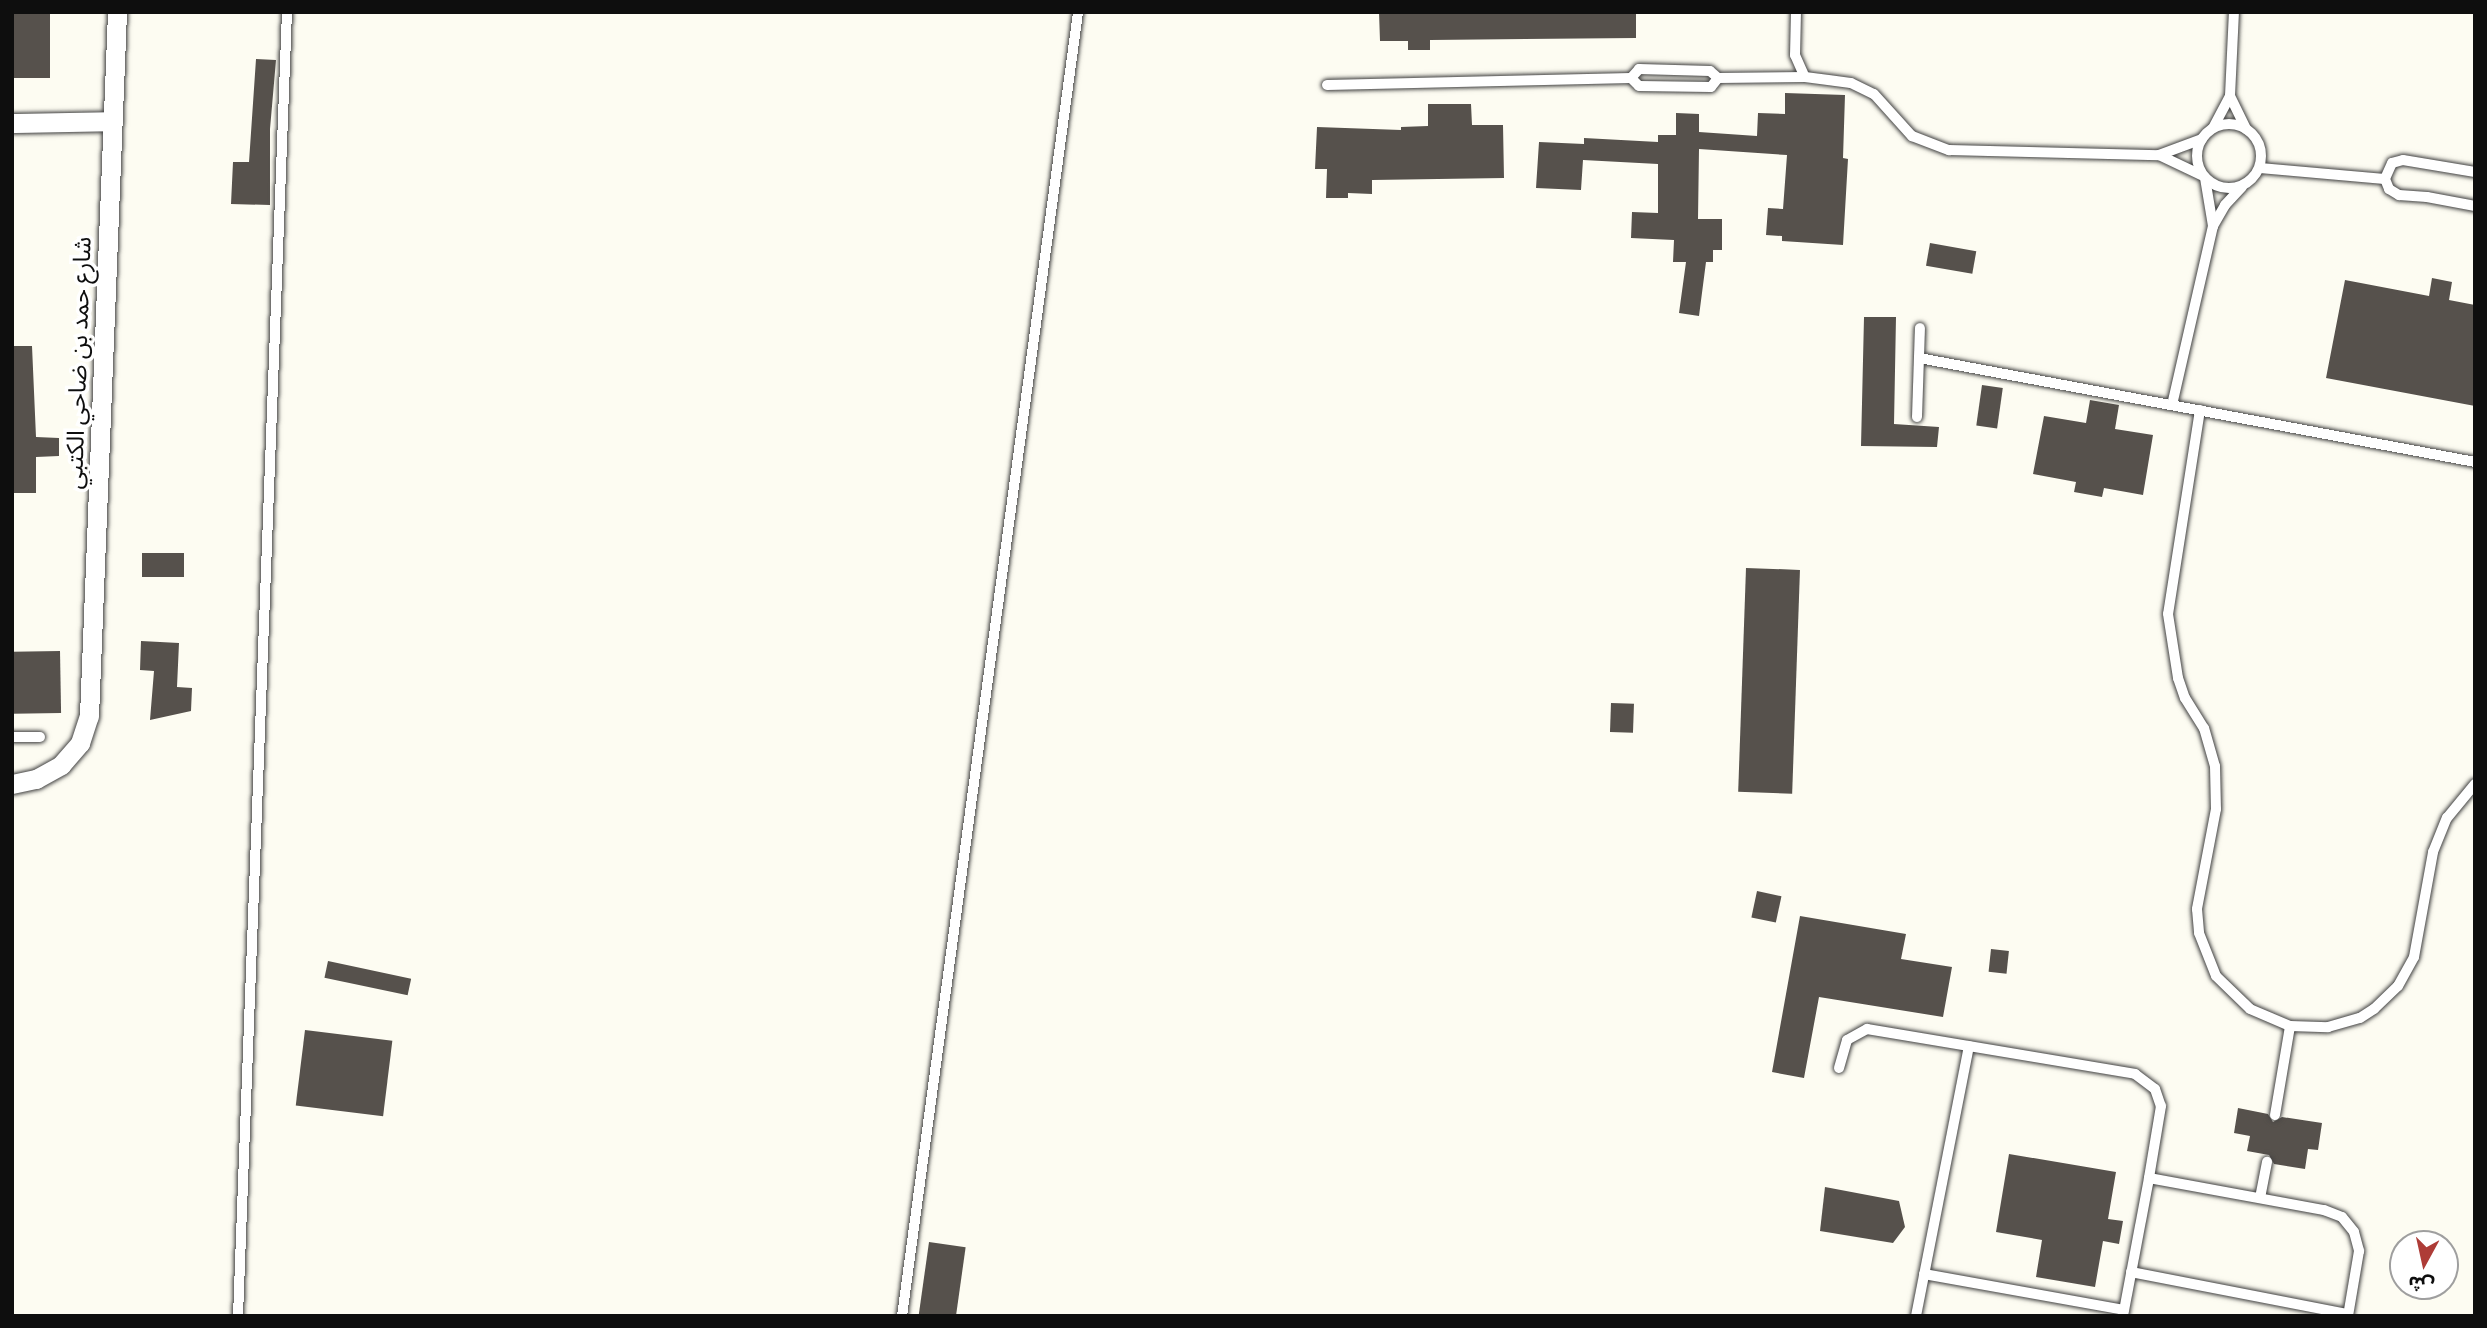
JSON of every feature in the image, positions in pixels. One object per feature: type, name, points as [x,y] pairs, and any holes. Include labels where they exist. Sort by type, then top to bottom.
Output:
[{"type":"street","name":"شارع حمد بن ضاحي الكتبي","points":[[12,784],[59,778],[69,774],[86,759],[93,738],[89,716],[117,12]]},
{"type":"street","points":[[12,123],[112,121]]},
{"type":"lane","points":[[238,1316],[287,12]]},
{"type":"lane","points":[[902,1316],[1077,12]]},
{"type":"lane","points":[[1796,12],[1795,55],[1805,77]]},
{"type":"lane","points":[[1631,78],[1639,69],[1710,71],[1718,78],[1805,77],[1863,88],[1885,104],[1912,136],[1936,148],[2159,155],[2202,139],[2213,129],[2230,96],[2234,12]]},
{"type":"lane","points":[[1327,85],[1631,78],[1639,86],[1711,87],[1718,78]]},
{"type":"lane","points":[[2230,96],[2246,129]]},
{"type":"lane","points":[[2172,405],[2213,226],[2225,205],[2260,168],[2261,151],[2253,135],[2246,129],[2230,124],[2213,129]]},
{"type":"lane","points":[[2202,139],[2197,158],[2205,177],[2213,226]]},
{"type":"lane","points":[[2159,155],[2222,188],[2242,187]]},
{"type":"lane","points":[[2475,172],[2403,160],[2392,163],[2385,178],[2389,189],[2399,195],[2475,206]]},
{"type":"lane","points":[[2260,168],[2385,178]]},
{"type":"lane","points":[[1917,417],[1920,328]]},
{"type":"lane","points":[[1919,358],[2475,461]]},
{"type":"lane","points":[[2200,410],[2168,614],[2178,678],[2210,745],[2217,787],[2216,809],[2197,909],[2199,933],[2216,976],[2231,994],[2250,1009],[2290,1026],[2311,1028],[2344,1024],[2374,1009],[2398,986],[2414,957],[2428,870],[2439,835],[2458,803],[2475,784]]},
{"type":"lane","points":[[12,737],[40,737]]},
{"type":"lane","points":[[2275,1115],[2290,1026]]},
{"type":"lane","points":[[1839,1068],[1847,1040],[1867,1029],[2142,1077],[2155,1089],[2161,1106],[2123,1313],[1924,1274]]},
{"type":"lane","points":[[1916,1316],[1969,1046]]},
{"type":"lane","points":[[2260,1198],[2267,1163]]},
{"type":"lane","points":[[2131,1272],[2348,1315],[2359,1251],[2349,1224],[2334,1212],[2149,1178]]},
{"type":"building","points":[[12,12],[50,12],[50,78],[12,78]]},
{"type":"building","points":[[1379,12],[1636,12],[1636,38],[1430,40],[1430,50],[1408,50],[1408,41],[1380,41]]},
{"type":"building","points":[[256,59],[276,60],[270,129],[270,205],[231,204],[233,162],[249,162]]},
{"type":"building","points":[[1785,93],[1845,95],[1843,158],[1848,159],[1843,245],[1782,241],[1782,236],[1766,235],[1768,208],[1783,209],[1787,155],[1699,149],[1698,219],[1722,219],[1722,250],[1713,250],[1713,262],[1706,262],[1699,316],[1679,313],[1686,262],[1673,262],[1674,240],[1631,238],[1632,212],[1658,213],[1658,164],[1583,160],[1581,190],[1536,188],[1539,142],[1584,144],[1584,138],[1658,142],[1658,135],[1676,135],[1676,113],[1699,114],[1699,132],[1757,136],[1758,113],[1785,114]]},
{"type":"building","points":[[1428,104],[1471,104],[1472,125],[1503,125],[1504,178],[1372,180],[1372,194],[1348,193],[1348,198],[1326,198],[1327,169],[1315,169],[1317,127],[1401,130],[1401,127],[1428,126]]},
{"type":"building","points":[[1930,243],[1976,251],[1972,274],[1926,266]]},
{"type":"building","points":[[2432,278],[2452,282],[2449,300],[2475,305],[2475,406],[2326,378],[2345,280],[2429,296]]},
{"type":"building","points":[[1864,317],[1896,317],[1894,424],[1939,427],[1937,447],[1861,446]]},
{"type":"building","points":[[12,346],[32,346],[36,437],[59,438],[59,456],[36,457],[36,493],[12,493]]},
{"type":"building","points":[[1982,385],[2003,388],[1997,429],[1976,426]]},
{"type":"building","points":[[2090,400],[2119,405],[2115,429],[2153,435],[2143,495],[2104,488],[2102,497],[2074,492],[2076,482],[2033,474],[2044,416],[2086,423]]},
{"type":"building","points":[[142,553],[184,553],[184,577],[142,577]]},
{"type":"building","points":[[1746,568],[1800,570],[1792,794],[1738,792]]},
{"type":"building","points":[[141,641],[179,643],[177,687],[192,688],[191,711],[150,720],[154,671],[140,670]]},
{"type":"building","points":[[60,651],[61,713],[13,714],[12,652]]},
{"type":"building","points":[[1611,703],[1634,704],[1633,733],[1610,732]]},
{"type":"building","points":[[1757,891],[1781,896],[1776,923],[1751,917]]},
{"type":"building","points":[[1800,916],[1906,934],[1901,959],[1952,967],[1943,1017],[1819,997],[1804,1078],[1772,1072]]},
{"type":"building","points":[[1991,949],[2009,951],[2006,974],[1989,972]]},
{"type":"building","points":[[328,961],[411,979],[408,995],[324,978]]},
{"type":"building","points":[[305,1030],[392,1041],[383,1116],[296,1105]]},
{"type":"building","points":[[2238,1108],[2268,1114],[2273,1122],[2282,1117],[2322,1123],[2318,1150],[2308,1149],[2305,1169],[2274,1164],[2269,1155],[2247,1151],[2250,1136],[2234,1133]]},
{"type":"building","points":[[2009,1154],[2116,1172],[2108,1219],[2123,1221],[2119,1244],[2103,1241],[2095,1287],[2036,1277],[2042,1240],[1996,1232]]},
{"type":"building","points":[[1825,1187],[1899,1201],[1905,1227],[1893,1243],[1820,1231]]},
{"type":"building","points":[[929,1242],[966,1247],[956,1316],[919,1316]]}]
